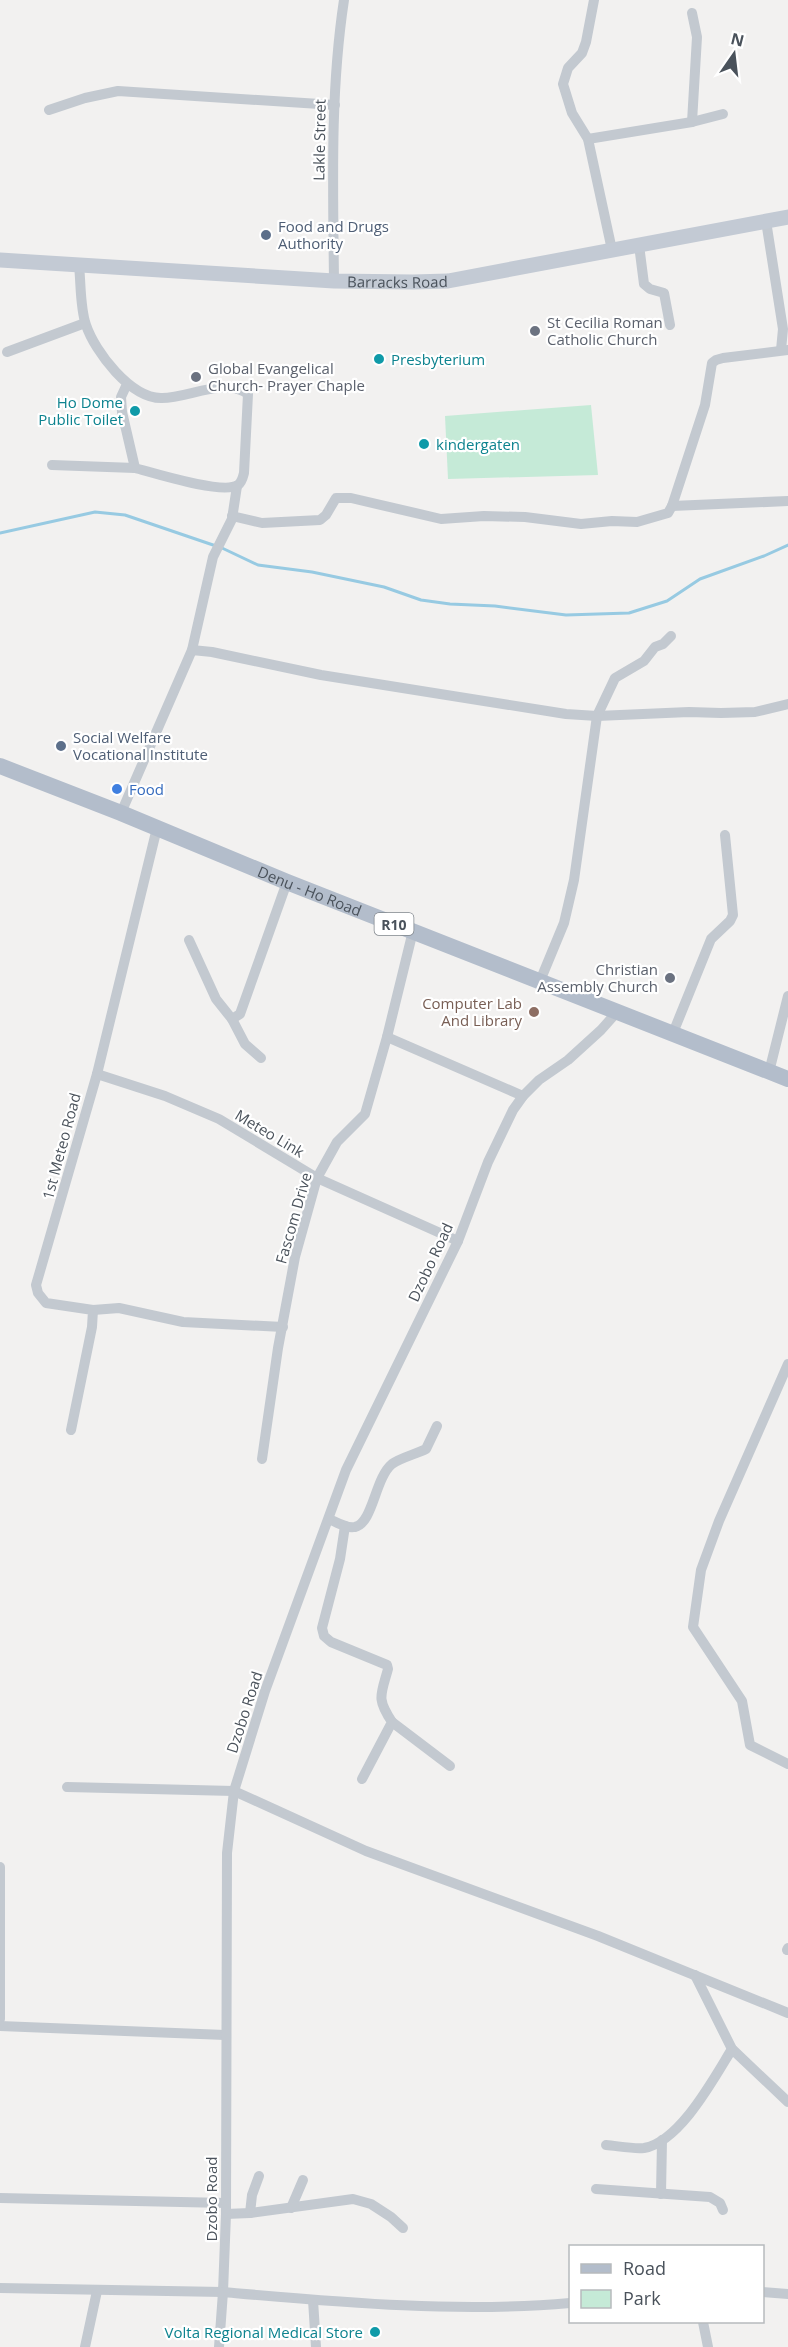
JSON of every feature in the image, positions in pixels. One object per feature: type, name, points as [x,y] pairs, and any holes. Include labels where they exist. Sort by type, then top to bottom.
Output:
[{"type":"main road","name":"Denu - Ho Road","points":[[0,766],[122,813],[287,882],[788,1079]]},
{"type":"street","name":"Lakle Street","points":[[334,281],[336,51],[344,0]]},
{"type":"street","points":[[594,0],[582,53],[568,68],[563,84],[572,113],[588,139],[612,250]]},
{"type":"street","points":[[692,13],[697,37],[692,122]]},
{"type":"street","points":[[49,110],[85,98],[118,91],[335,105]]},
{"type":"street","points":[[588,139],[692,122],[723,114]]},
{"type":"street","name":"Barracks Road","points":[[0,260],[334,281],[413,282],[448,280],[788,217]]},
{"type":"street","points":[[232,516],[262,523],[320,520],[326,515],[336,498],[351,498],[388,505],[441,519],[494,516],[581,524],[612,521],[637,522],[668,513],[705,405],[712,363],[723,358],[785,350],[782,286],[766,221]]},
{"type":"street","points":[[639,245],[644,284],[650,289],[664,293],[670,325]]},
{"type":"street","points":[[80,265],[85,323],[103,356],[127,384],[149,396],[163,398],[223,388],[239,388],[248,394],[244,473],[239,483],[232,516],[216,552],[192,650],[122,813]]},
{"type":"street","points":[[7,352],[85,323]]},
{"type":"street","points":[[127,384],[121,397],[122,412],[135,468]]},
{"type":"street","points":[[52,465],[135,468],[193,484],[222,487],[239,483]]},
{"type":"street","points":[[672,506],[788,501]]},
{"type":"street","points":[[540,981],[564,923],[574,880],[597,716],[615,678],[645,661],[655,647],[663,644],[671,636]]},
{"type":"street","points":[[192,650],[212,651],[321,675],[566,714],[597,716],[755,712],[788,704]]},
{"type":"street","name":"1st Meteo Road","points":[[93,1310],[46,1303],[38,1293],[36,1285],[97,1074],[157,828]]},
{"type":"street","points":[[673,1033],[711,939],[730,921],[733,915],[725,835]]},
{"type":"street","points":[[232,1019],[240,1014],[287,882]]},
{"type":"street","name":"Fascom Drive","points":[[262,1459],[295,1257],[317,1178],[337,1142],[365,1114],[413,931]]},
{"type":"street","points":[[189,940],[216,999],[232,1019],[245,1044],[261,1058]]},
{"type":"street","points":[[769,1072],[788,996]]},
{"type":"street","name":"Dzobo Road","points":[[219,2347],[226,2209],[227,1853],[234,1791],[266,1691],[346,1470],[458,1241],[488,1162],[513,1110],[538,1080],[568,1060],[617,1012]]},
{"type":"street","points":[[387,1037],[523,1096]]},
{"type":"street","name":"Meteo Link","points":[[97,1074],[165,1096],[219,1119],[317,1178],[458,1241]]},
{"type":"street","points":[[71,1430],[92,1327],[93,1310],[119,1308],[183,1322],[283,1327]]},
{"type":"street","points":[[788,1364],[719,1521],[701,1570],[693,1627],[742,1701],[750,1745],[788,1764]]},
{"type":"street","points":[[329,1519],[345,1526],[355,1527],[363,1523],[369,1516],[373,1497],[382,1477],[392,1464],[426,1449],[437,1426]]},
{"type":"street","points":[[345,1526],[340,1559],[322,1628],[324,1636],[330,1642],[387,1665],[388,1669],[379,1696],[382,1707],[392,1722],[450,1766]]},
{"type":"street","points":[[362,1779],[392,1722]]},
{"type":"street","points":[[67,1787],[234,1791],[366,1851],[598,1936],[788,2013]]},
{"type":"street","points":[[0,1867],[0,2019]]},
{"type":"street","points":[[695,1976],[732,2049],[788,2102]]},
{"type":"street","points":[[0,2026],[225,2035]]},
{"type":"street","points":[[606,2145],[644,2148],[662,2140],[699,2103],[732,2049]]},
{"type":"street","points":[[661,2194],[662,2140]]},
{"type":"street","points":[[250,2214],[252,2195],[259,2176]]},
{"type":"street","points":[[291,2208],[303,2180]]},
{"type":"street","points":[[596,2189],[713,2197],[720,2203],[723,2210]]},
{"type":"street","points":[[0,2198],[226,2209],[250,2214],[353,2199],[371,2204],[403,2228]]},
{"type":"street","points":[[0,2288],[223,2292],[350,2303],[506,2307],[569,2302]]},
{"type":"street","points":[[85,2347],[97,2291]]},
{"type":"street","points":[[764,2292],[788,2294]]},
{"type":"street","points":[[313,2300],[316,2347]]},
{"type":"street","points":[[703,2323],[708,2347]]},
{"type":"green space","points":[[591,405],[598,475],[448,479],[445,416]]},
{"type":"waterway","points":[[0,533],[95,512],[125,515],[216,546]]},
{"type":"waterway","points":[[222,548],[258,565],[312,572],[384,587],[421,600],[566,615],[629,613],[667,601],[700,579],[788,545]]},
{"type":"place","name":"Food and Drugs Authority","points":[[266,235]]},
{"type":"place","name":"St Cecilia Roman Catholic Church","points":[[535,331]]},
{"type":"place","name":"Presbyterium","points":[[379,359]]},
{"type":"place","name":"Global Evangelical Church- Prayer Chaple","points":[[196,377]]},
{"type":"place","name":"Ho Dome Public Toilet","points":[[135,411]]},
{"type":"place","name":"kindergaten","points":[[424,444]]},
{"type":"place","name":"Social Welfare Vocational Institute","points":[[61,746]]},
{"type":"place","name":"Food","points":[[117,789]]},
{"type":"place","name":"Christian Assembly Church","points":[[670,978]]},
{"type":"place","name":"Computer Lab And Library","points":[[534,1012]]},
{"type":"place","name":"Volta Regional Medical Store","points":[[375,2332]]}]
